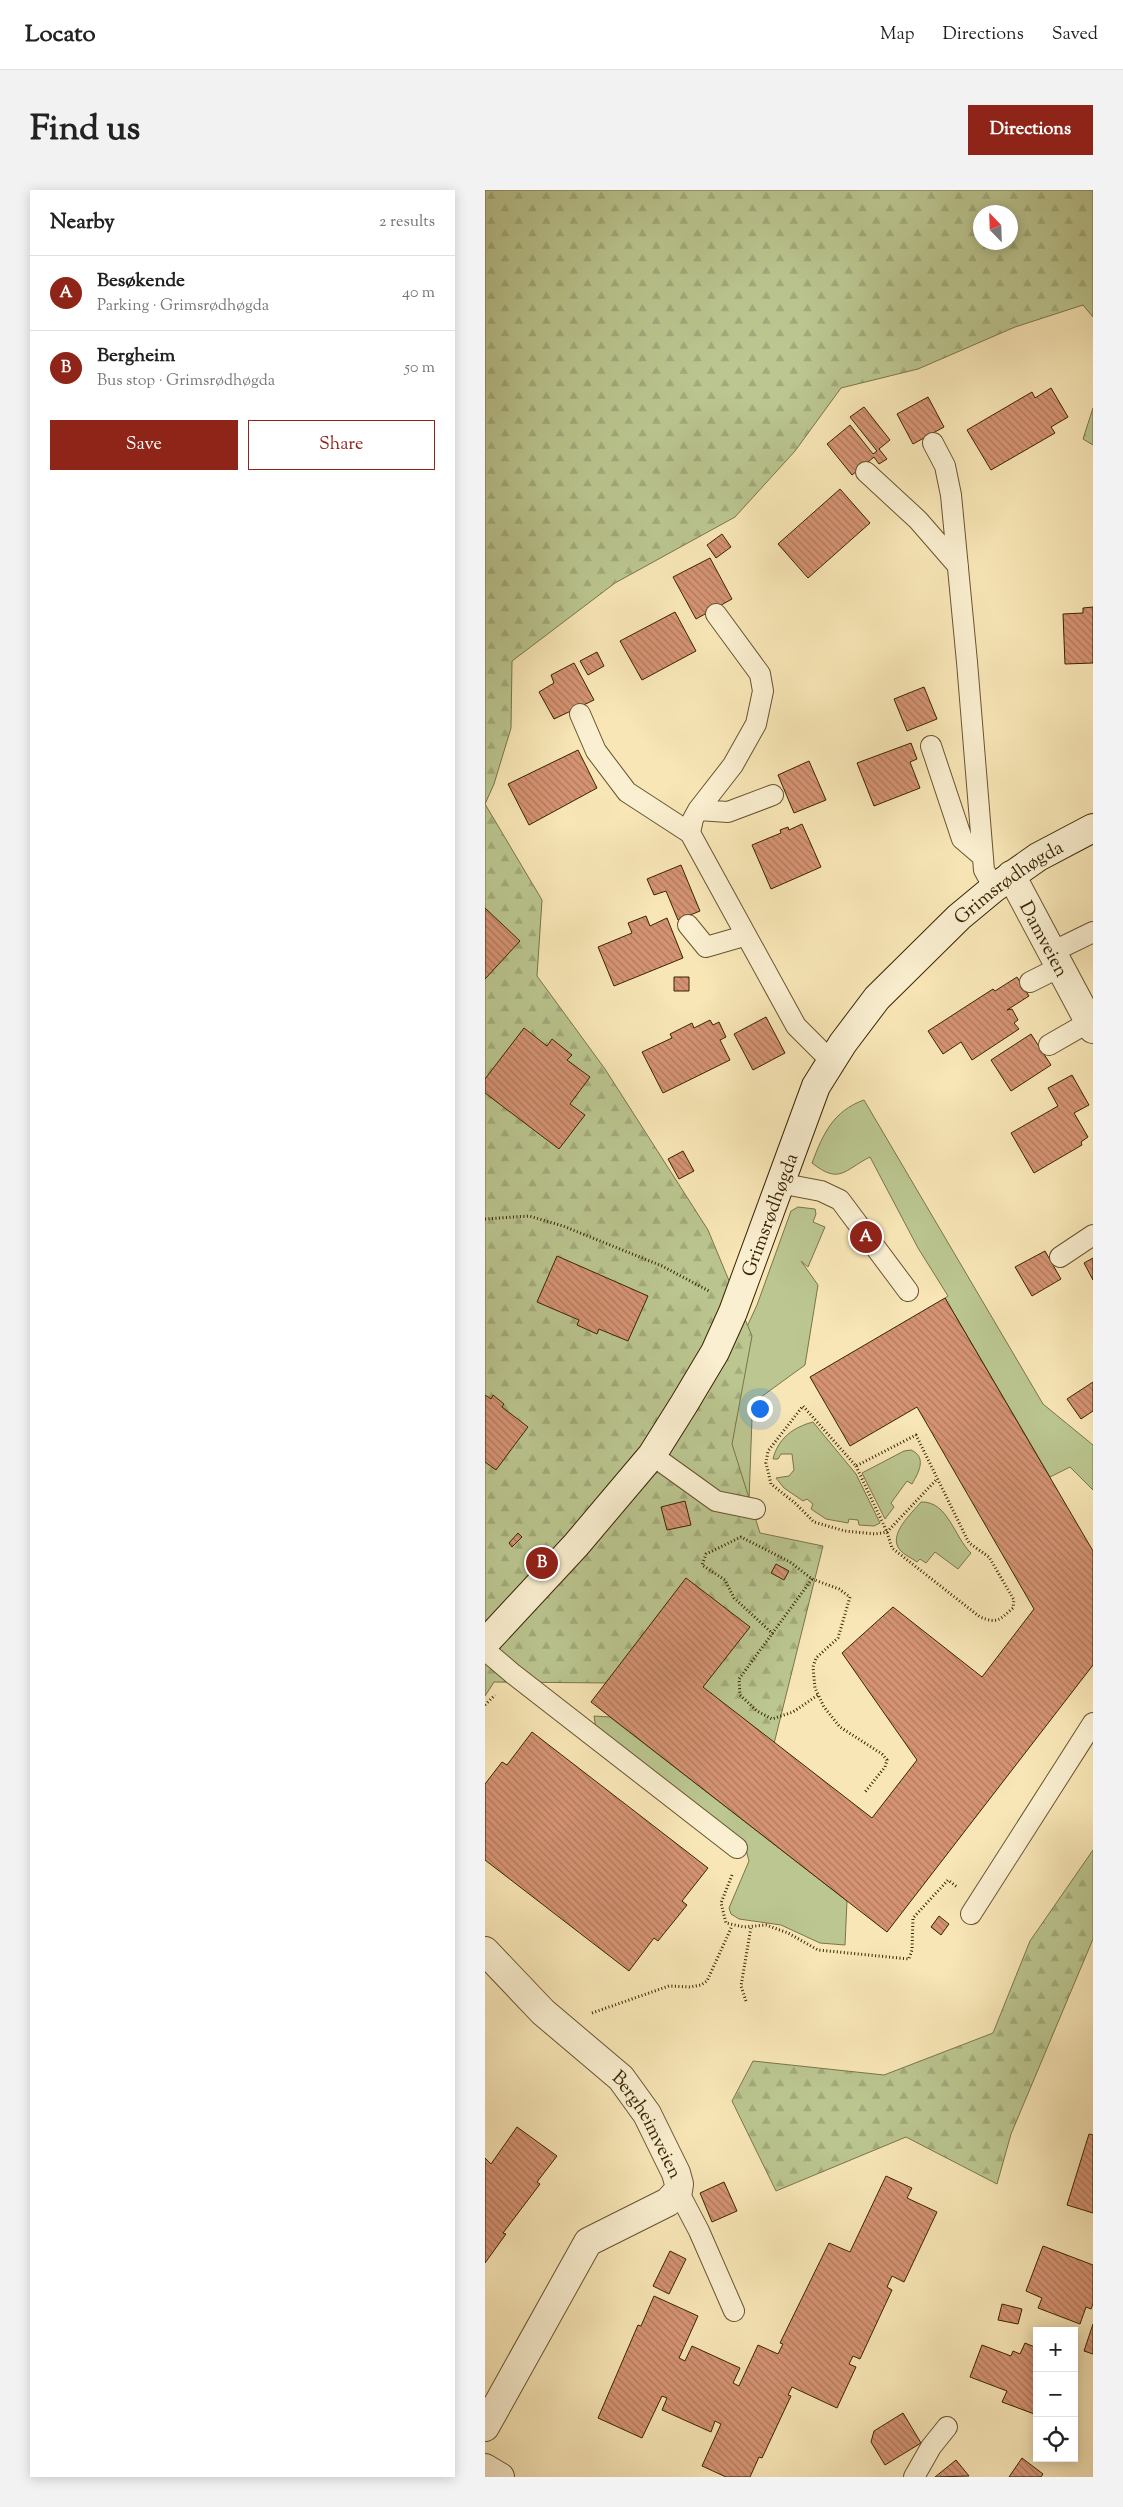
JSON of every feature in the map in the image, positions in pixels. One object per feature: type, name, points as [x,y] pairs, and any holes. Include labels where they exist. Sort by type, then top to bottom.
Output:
[{"type":"main road","name":"Grimsrødhøgda","points":[[485,1643],[576,1544],[651,1455],[715,1352],[750,1269],[779,1182],[816,1086],[877,998],[959,916],[1003,881],[1038,857],[1093,828]]},
{"type":"main road","name":"Damveien","points":[[1003,881],[1056,960],[1091,1026]]},
{"type":"main road","name":"Bergheimveien","points":[[485,1951],[558,2025],[621,2078],[633,2093],[676,2173],[679,2184],[678,2191],[668,2202],[588,2242],[485,2427]]},
{"type":"main road","points":[[485,2468],[500,2477]]},
{"type":"lane","points":[[933,443],[945,466],[958,566],[984,870],[1003,881]]},
{"type":"lane","points":[[866,472],[918,520],[958,566]]},
{"type":"lane","points":[[690,834],[693,819],[698,810],[733,764],[756,724],[763,691],[760,674],[716,614]]},
{"type":"lane","points":[[580,714],[596,751],[627,792],[690,834],[744,936],[796,1026],[832,1062]]},
{"type":"lane","points":[[931,746],[962,839],[983,857]]},
{"type":"lane","points":[[698,810],[728,812],[773,795]]},
{"type":"lane","points":[[688,926],[706,947],[744,936]]},
{"type":"lane","points":[[1030,982],[1093,932]]},
{"type":"lane","points":[[1049,1045],[1091,1026]]},
{"type":"lane","points":[[779,1182],[821,1191],[840,1200],[908,1291]]},
{"type":"lane","points":[[1060,1257],[1093,1234]]},
{"type":"lane","points":[[651,1455],[716,1501],[755,1509]]},
{"type":"lane","points":[[485,1650],[513,1674],[737,1848]]},
{"type":"lane","points":[[974,1908],[1093,1723]]},
{"type":"lane","points":[[678,2191],[699,2231],[734,2311]]},
{"type":"lane","points":[[914,2477],[931,2447],[947,2427]]},
{"type":"path","points":[[485,1219],[529,1216],[563,1226],[662,1266],[716,1295]]},
{"type":"path","points":[[856,1466],[915,1435],[937,1479],[969,1543],[989,1557],[1014,1600],[1013,1608],[999,1620],[991,1622],[980,1617],[892,1548],[887,1532],[856,1466],[803,1406],[768,1451],[766,1463],[771,1484],[795,1503],[814,1522],[845,1530],[875,1534],[887,1532],[937,1479]]},
{"type":"path","points":[[773,1634],[734,1598],[725,1580],[702,1565],[707,1554],[741,1537],[790,1562],[812,1579],[839,1589],[850,1597],[839,1638],[816,1658],[813,1667],[818,1695],[824,1707],[840,1727],[882,1754],[887,1760],[885,1767],[865,1792]]},
{"type":"path","points":[[812,1579],[739,1679],[740,1695],[757,1711],[772,1719],[793,1712],[818,1695]]},
{"type":"path","points":[[737,1848],[739,1856],[721,1903],[726,1923],[732,1926],[751,1927],[766,1925],[788,1933],[818,1950],[909,1959],[912,1950],[913,1918],[948,1880],[974,1908]]},
{"type":"path","points":[[558,2025],[669,1986],[701,1986],[707,1982],[732,1926]]},
{"type":"path","points":[[746,2001],[741,1986],[751,1927]]},
{"type":"green space","points":[[485,190],[1093,190],[1093,317],[1083,305],[1015,327],[918,369],[841,388],[795,451],[735,517],[615,583],[512,661],[511,728],[494,784],[485,804]]},
{"type":"green space","points":[[1093,408],[1093,445],[1083,439]]},
{"type":"green space","points":[[485,804],[542,900],[537,976],[605,1069],[708,1230],[752,1336],[732,1444],[760,1533],[823,1546],[768,1768],[614,1683],[494,1682],[485,1696]]},
{"type":"green space","points":[[864,1100],[1043,1404],[1093,1445],[1093,1490],[1070,1467],[1050,1477],[945,1298],[948,1296],[918,1248],[870,1157],[842,1173],[836,1174],[821,1170],[812,1163],[820,1142],[837,1117],[844,1110]]},
{"type":"green space","points":[[798,1207],[815,1209],[816,1214],[813,1222],[825,1227],[808,1267],[801,1261],[818,1285],[805,1365],[761,1397],[752,1418],[749,1500],[720,1494],[725,1374],[757,1305],[791,1211]]},
{"type":"green space","points":[[813,1422],[856,1474],[880,1523],[874,1526],[859,1525],[858,1520],[849,1519],[848,1523],[826,1519],[811,1509],[813,1504],[807,1499],[803,1501],[784,1488],[776,1478],[789,1476],[794,1470],[792,1454],[781,1454],[778,1459],[773,1459],[779,1445],[793,1430]]},
{"type":"green space","points":[[911,1450],[919,1457],[919,1470],[912,1484],[907,1481],[891,1503],[894,1507],[885,1519],[862,1473],[904,1451]]},
{"type":"green space","points":[[921,1502],[930,1503],[944,1513],[971,1553],[958,1569],[935,1552],[926,1563],[920,1559],[917,1562],[900,1550],[897,1544],[899,1531]]},
{"type":"green space","points":[[594,1716],[610,1717],[847,1901],[845,1945],[820,1943],[781,1925],[739,1919],[731,1914],[729,1908],[749,1861],[745,1846],[596,1729]]},
{"type":"green space","points":[[1093,1850],[1093,1939],[1011,2134],[997,2184],[906,2137],[776,2191],[732,2101],[753,2061],[884,2075],[993,2033],[1030,1941]]},
{"type":"building","points":[[1051,388],[1068,417],[1051,427],[1055,433],[991,470],[967,430],[1032,392],[1035,398]]},
{"type":"building","points":[[928,397],[944,427],[913,444],[897,414]]},
{"type":"building","points":[[864,407],[890,440],[879,449],[887,459],[879,464],[874,457],[852,475],[827,444],[850,425],[873,454],[877,451],[850,417]]},
{"type":"building","points":[[840,489],[870,523],[808,578],[778,544]]},
{"type":"building","points":[[722,534],[731,547],[716,558],[707,545]]},
{"type":"building","points":[[710,558],[732,599],[696,619],[673,577]]},
{"type":"building","points":[[1093,607],[1093,663],[1065,664],[1063,614],[1083,613],[1083,608]]},
{"type":"building","points":[[675,612],[696,651],[642,680],[620,641]]},
{"type":"building","points":[[597,652],[604,666],[588,675],[580,661]]},
{"type":"building","points":[[574,663],[594,700],[554,719],[539,692],[554,683],[551,675]]},
{"type":"building","points":[[924,687],[937,719],[907,731],[894,699]]},
{"type":"building","points":[[911,743],[917,759],[910,762],[920,788],[874,806],[857,763]]},
{"type":"building","points":[[578,750],[597,788],[529,825],[508,784]]},
{"type":"building","points":[[809,761],[826,800],[794,813],[778,775]]},
{"type":"building","points":[[802,824],[821,867],[771,889],[752,845],[781,833],[780,830],[788,827],[789,830]]},
{"type":"building","points":[[681,865],[700,911],[678,920],[666,891],[654,895],[647,879]]},
{"type":"building","points":[[485,908],[520,941],[485,979]]},
{"type":"building","points":[[646,916],[650,926],[667,918],[683,958],[614,986],[598,947],[632,933],[628,923]]},
{"type":"building","points":[[674,977],[689,977],[689,991],[674,991]]},
{"type":"building","points":[[1017,977],[1029,996],[1007,1010],[1012,1009],[1018,1020],[1014,1023],[1019,1029],[972,1060],[961,1042],[943,1054],[928,1031],[993,989],[995,991]]},
{"type":"building","points":[[766,1017],[785,1053],[753,1070],[734,1034]]},
{"type":"building","points":[[710,1020],[713,1025],[719,1022],[726,1037],[720,1040],[730,1060],[663,1093],[642,1052],[672,1038],[670,1034],[692,1023],[694,1028]]},
{"type":"building","points":[[524,1028],[547,1046],[552,1039],[572,1055],[567,1060],[590,1077],[570,1104],[585,1115],[559,1149],[485,1093],[485,1079]]},
{"type":"building","points":[[1031,1034],[1051,1065],[1011,1091],[991,1060]]},
{"type":"building","points":[[1072,1075],[1089,1105],[1074,1113],[1088,1137],[1081,1142],[1082,1145],[1034,1173],[1011,1133],[1058,1106],[1048,1088]]},
{"type":"building","points":[[683,1151],[694,1171],[679,1179],[668,1159]]},
{"type":"building","points":[[1045,1251],[1061,1279],[1032,1296],[1015,1267]]},
{"type":"building","points":[[557,1256],[648,1296],[628,1341],[599,1329],[597,1334],[577,1325],[579,1320],[537,1302]]},
{"type":"building","points":[[1093,1258],[1093,1280],[1084,1263]]},
{"type":"building","points":[[945,1298],[1093,1551],[1093,1665],[887,1932],[591,1702],[686,1578],[750,1627],[703,1687],[872,1818],[917,1760],[842,1653],[893,1607],[982,1677],[1034,1609],[917,1407],[850,1446],[810,1377]]},
{"type":"building","points":[[1093,1382],[1093,1411],[1081,1419],[1067,1399]]},
{"type":"building","points":[[485,1395],[491,1399],[493,1395],[504,1404],[502,1407],[528,1427],[496,1470],[485,1462]]},
{"type":"building","points":[[685,1501],[691,1525],[667,1530],[661,1507]]},
{"type":"building","points":[[518,1533],[522,1537],[512,1547],[509,1543]]},
{"type":"building","points":[[776,1564],[789,1571],[784,1580],[771,1573]]},
{"type":"building","points":[[532,1732],[708,1868],[682,1901],[687,1905],[658,1941],[654,1938],[629,1971],[485,1860],[485,1784],[502,1762],[507,1765]]},
{"type":"building","points":[[939,1916],[949,1924],[941,1935],[931,1927]]},
{"type":"building","points":[[517,2127],[557,2156],[537,2182],[540,2184],[503,2233],[506,2234],[485,2263],[485,2158],[491,2164]]},
{"type":"building","points":[[1089,2134],[1093,2135],[1093,2213],[1067,2205]]},
{"type":"building","points":[[886,2176],[912,2188],[907,2198],[937,2212],[904,2282],[892,2276],[887,2287],[892,2290],[860,2359],[853,2356],[849,2364],[856,2367],[837,2408],[792,2387],[788,2395],[791,2396],[762,2458],[759,2457],[750,2477],[726,2477],[702,2466],[721,2424],[715,2421],[711,2432],[662,2410],[667,2398],[662,2396],[642,2438],[598,2418],[638,2325],[641,2326],[654,2296],[698,2316],[679,2358],[685,2361],[692,2346],[740,2368],[733,2383],[739,2386],[758,2345],[778,2354],[783,2344],[780,2343],[829,2243],[850,2252]]},
{"type":"building","points":[[724,2182],[737,2211],[712,2222],[700,2193]]},
{"type":"building","points":[[1043,2246],[1093,2265],[1093,2304],[1091,2309],[1086,2307],[1080,2324],[1038,2308],[1042,2298],[1026,2291]]},
{"type":"building","points":[[670,2251],[686,2259],[669,2294],[653,2286]]},
{"type":"building","points":[[1002,2304],[1022,2309],[1018,2324],[998,2320]]},
{"type":"building","points":[[1093,2324],[1093,2354],[1084,2351]]},
{"type":"building","points":[[1025,2343],[1033,2346],[1033,2414],[1002,2402],[1007,2391],[970,2377],[982,2345],[1011,2356],[1013,2351],[1020,2354]]},
{"type":"building","points":[[903,2413],[921,2443],[885,2465],[871,2442],[874,2431]]},
{"type":"building","points":[[1022,2458],[1043,2474],[1041,2477],[1009,2477]]},
{"type":"building","points":[[956,2460],[969,2476],[935,2477]]},
{"type":"place","name":"Besøkende","points":[[866,1237]]},
{"type":"place","name":"Bergheim","points":[[542,1563]]}]
